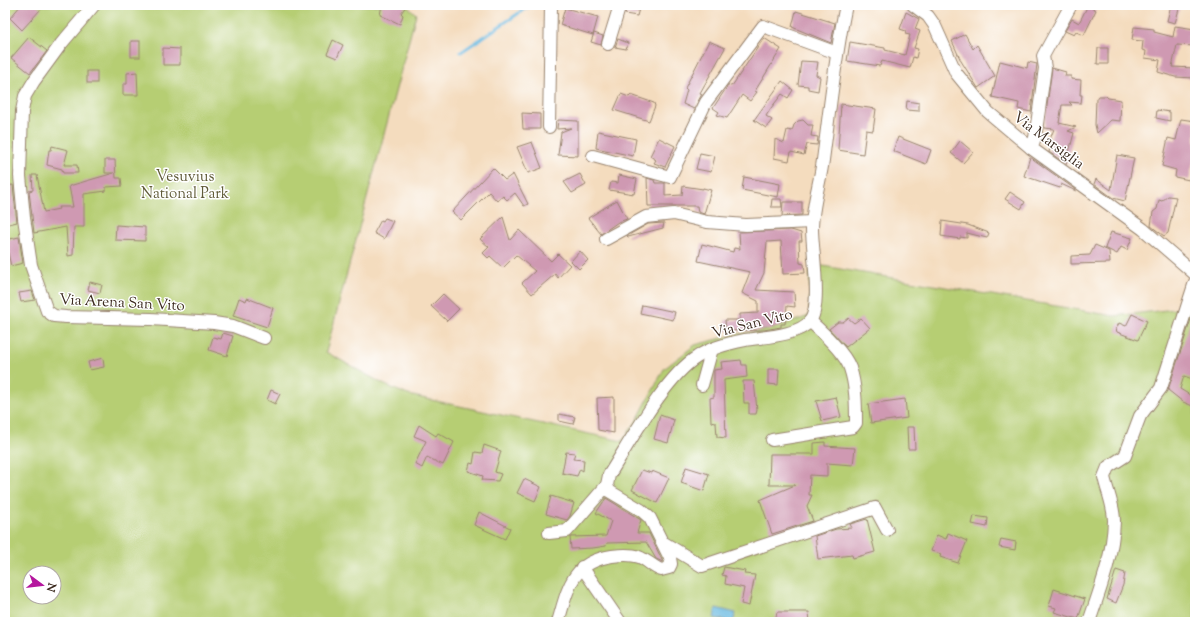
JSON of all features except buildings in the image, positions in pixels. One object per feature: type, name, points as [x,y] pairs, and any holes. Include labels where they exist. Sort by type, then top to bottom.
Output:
[{"type":"street","name":"Via Arena San Vito","points":[[94,5],[61,44],[34,81],[25,96],[22,111],[20,176],[24,218],[31,265],[46,311],[54,316],[66,317],[152,319],[214,323],[233,326],[264,338]]},
{"type":"street","points":[[549,127],[551,5]]},
{"type":"street","points":[[608,44],[620,5]]},
{"type":"street","name":"Via San Vito","points":[[549,533],[567,531],[607,485],[609,475],[672,381],[686,364],[712,349],[743,340],[780,335],[805,326],[810,321],[814,313],[816,298],[812,222],[820,181],[837,53],[846,5]]},
{"type":"street","name":"Via Marsiglia","points":[[913,5],[928,11],[956,73],[964,85],[988,112],[1030,148],[1143,229],[1195,274]]},
{"type":"street","points":[[1030,148],[1035,138],[1045,68],[1043,56],[1071,5]]},
{"type":"street","points":[[593,156],[670,177],[706,102],[763,26],[837,53]]},
{"type":"street","points":[[606,239],[646,217],[674,214],[707,222],[746,225],[812,222]]},
{"type":"street","points":[[1089,622],[1109,560],[1114,521],[1104,477],[1108,467],[1125,456],[1140,416],[1161,388],[1195,282]]},
{"type":"street","points":[[772,440],[852,427],[856,423],[856,400],[850,367],[832,342],[810,321]]},
{"type":"street","points":[[702,385],[712,349]]},
{"type":"street","points":[[558,622],[574,578],[582,567],[602,558],[632,556],[639,557],[655,568],[666,570],[671,564],[664,543],[650,518],[642,510],[609,491],[607,485]]},
{"type":"street","points":[[664,543],[702,566],[875,508],[887,530]]},
{"type":"street","points":[[582,567],[620,622]]},
{"type":"green space","name":"Vesuvius National Park","points":[[5,5],[406,5],[416,14],[326,352],[385,385],[408,395],[622,441],[636,422],[664,369],[695,345],[738,334],[769,330],[809,316],[810,259],[817,265],[1114,316],[1184,308],[1195,273],[1195,622],[5,622]]},
{"type":"water","points":[[716,608],[736,613],[733,622],[714,618]]},
{"type":"waterway","points":[[461,52],[531,5]]}]
